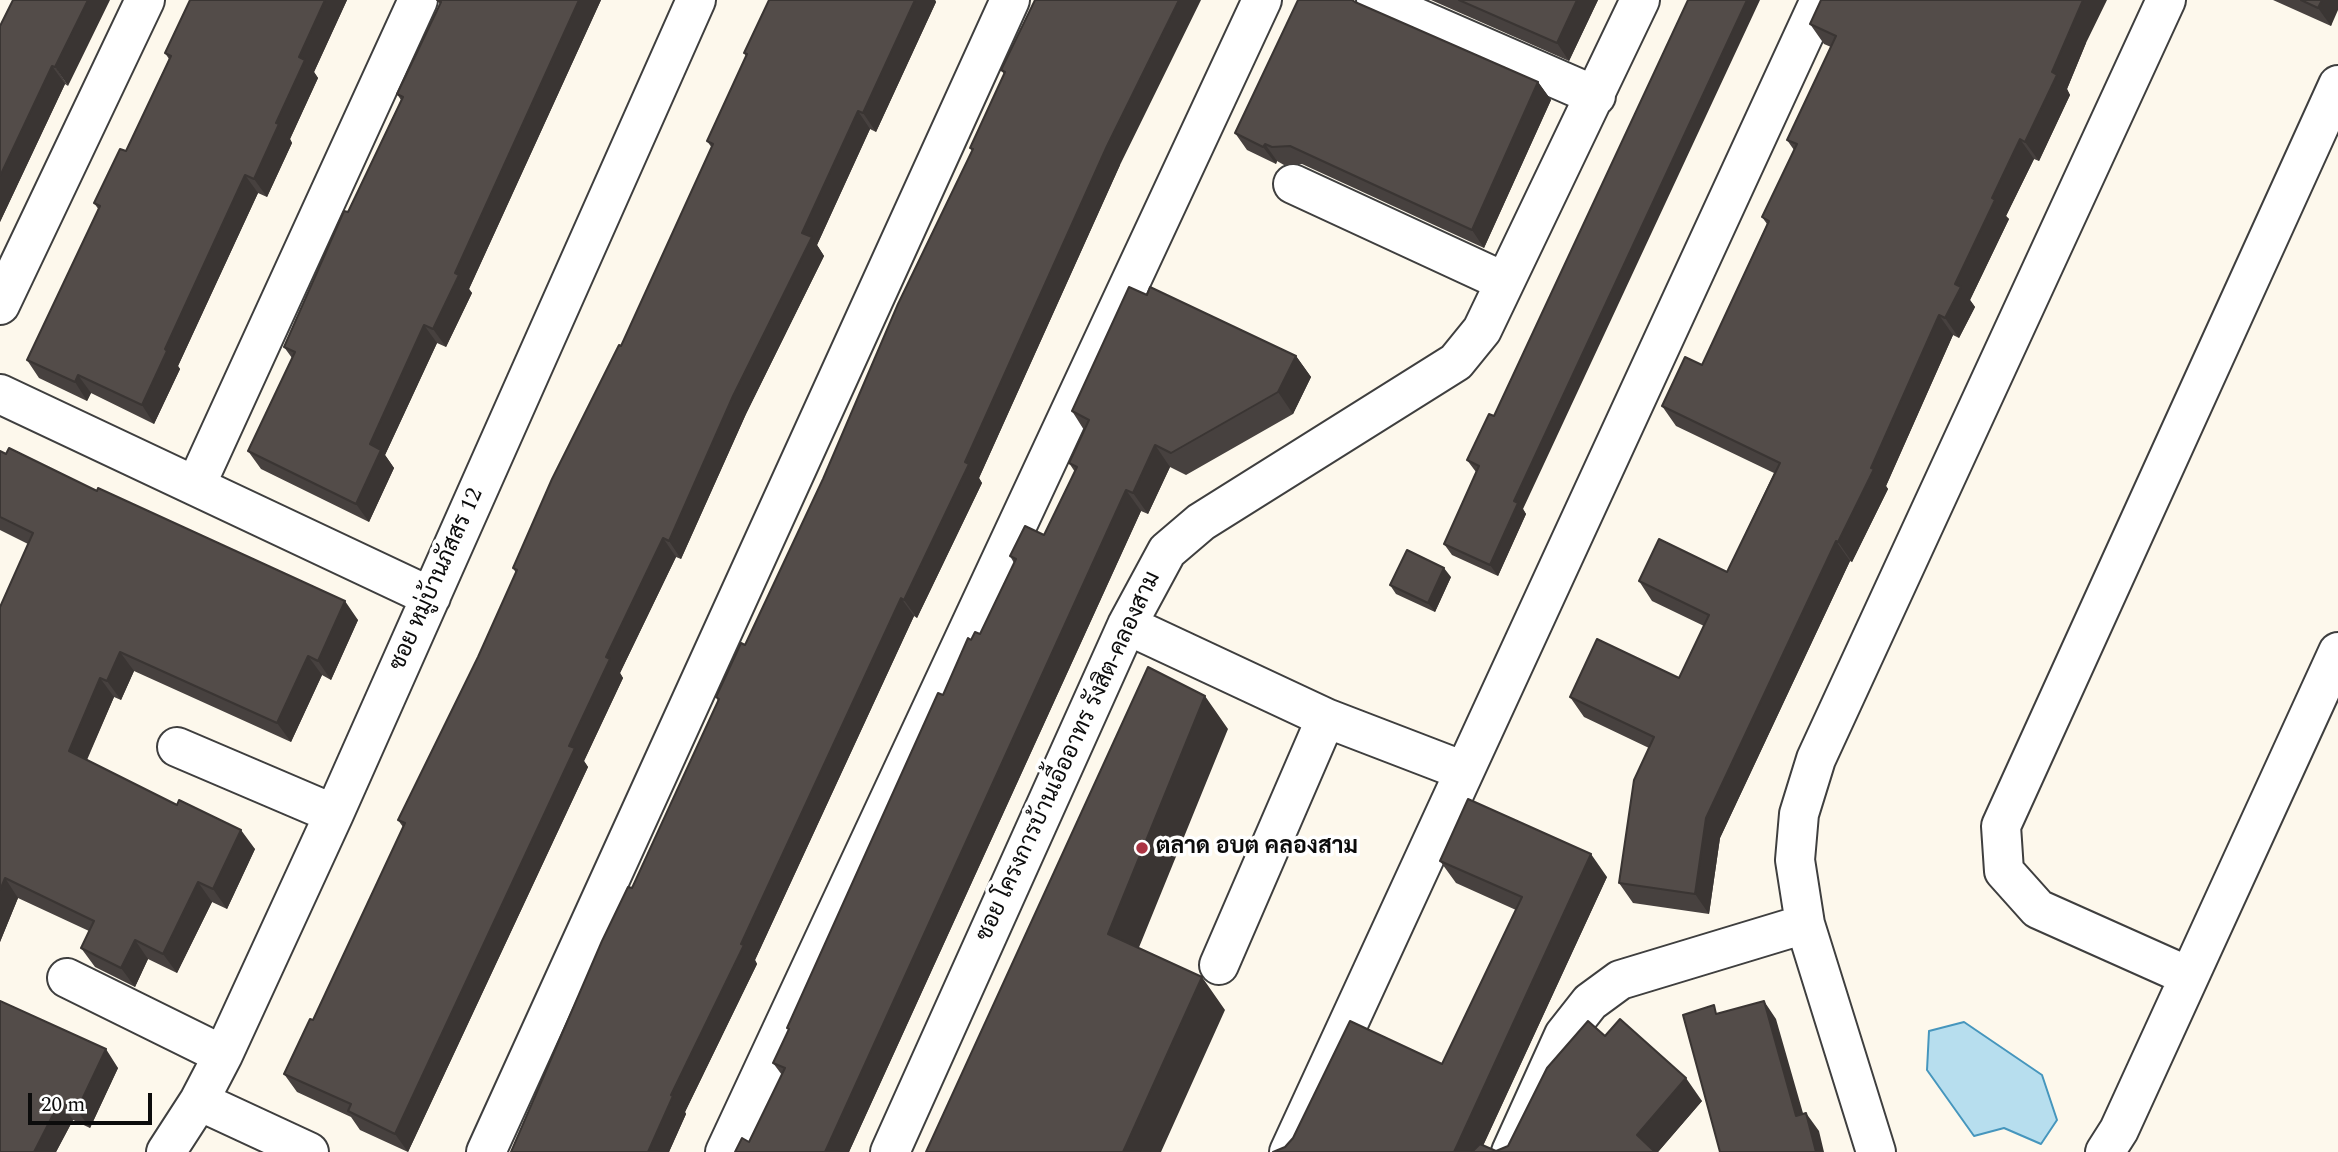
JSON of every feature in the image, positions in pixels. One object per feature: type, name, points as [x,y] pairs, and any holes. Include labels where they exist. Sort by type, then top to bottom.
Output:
[{"type":"street","points":[[0,305],[145,0]]},
{"type":"street","points":[[196,485],[418,0]]},
{"type":"street","name":"ซอย หมู่บ้านภัสสร 12","points":[[166,1152],[199,1101],[223,1055],[334,814],[696,0]]},
{"type":"street","points":[[486,1152],[1010,0]]},
{"type":"street","points":[[725,1152],[1262,0]]},
{"type":"street","points":[[1376,0],[1596,96]]},
{"type":"street","name":"ซอย โครงการบ้านเอื้ออาทร รังสิต-คลองสาม","points":[[890,1152],[1127,625],[1167,551],[1201,522],[1456,362],[1482,330],[1640,0]]},
{"type":"street","points":[[1289,1152],[1820,0]]},
{"type":"street","points":[[1876,1152],[1805,924],[1795,860],[1799,814],[1816,759],[2166,0]]},
{"type":"street","points":[[2189,976],[2038,909],[2004,872],[2001,826],[2338,85]]},
{"type":"street","points":[[1293,184],[1505,282]]},
{"type":"street","points":[[0,394],[431,597]]},
{"type":"street","points":[[1127,625],[1326,718],[1464,771]]},
{"type":"street","points":[[2105,1152],[2119,1130],[2338,652]]},
{"type":"street","points":[[1219,965],[1326,718]]},
{"type":"street","points":[[177,747],[334,814]]},
{"type":"street","points":[[1511,1152],[1564,1035],[1590,1002],[1620,980],[1805,924]]},
{"type":"street","points":[[67,978],[223,1055]]},
{"type":"street","points":[[199,1101],[309,1152]]},
{"type":"water","points":[[1964,1022],[2042,1075],[2057,1120],[2041,1144],[2004,1128],[1974,1136],[1927,1070],[1929,1031]]},
{"type":"building","points":[[13,0],[88,0],[55,67],[52,66],[0,176],[0,26]]},
{"type":"building","points":[[190,0],[325,0],[299,57],[305,60],[276,123],[279,124],[254,179],[245,175],[142,405],[78,375],[75,382],[27,360],[100,206],[94,203],[120,149],[126,151],[171,56],[165,53]]},
{"type":"building","points":[[437,0],[579,0],[455,273],[459,275],[433,329],[424,325],[370,444],[381,450],[356,504],[248,451],[295,352],[284,347],[344,211],[348,212],[403,97],[397,94],[441,2]]},
{"type":"building","points":[[769,0],[915,0],[863,113],[858,111],[802,233],[812,237],[733,396],[669,541],[663,538],[606,657],[610,659],[569,746],[575,748],[395,1134],[348,1111],[351,1104],[284,1074],[310,1019],[313,1020],[405,823],[398,820],[478,657],[517,570],[513,568],[552,479],[619,345],[621,346],[713,144],[707,141]]},
{"type":"building","points":[[1035,0],[1179,0],[1107,146],[965,462],[969,464],[904,600],[901,598],[741,944],[744,945],[671,1095],[673,1096],[648,1152],[511,1152],[602,941],[628,887],[632,888],[719,699],[716,697],[741,643],[745,645],[823,479],[898,304],[973,149],[970,148],[1005,72],[1001,70]]},
{"type":"building","points":[[1298,0],[1352,0],[1538,82],[1472,230],[1290,146],[1272,147],[1265,144],[1263,147],[1235,133]]},
{"type":"building","points":[[1459,0],[1577,0],[1557,43]]},
{"type":"building","points":[[1688,0],[1747,0],[1514,501],[1518,503],[1490,565],[1444,544],[1479,466],[1467,460],[1489,414],[1494,416]]},
{"type":"building","points":[[1821,0],[2083,0],[2052,72],[2057,75],[2025,142],[2020,139],[1992,198],[1995,200],[1955,284],[1961,287],[1945,318],[1939,315],[1871,468],[1874,469],[1838,542],[1836,541],[1706,818],[1695,894],[1619,883],[1634,780],[1654,737],[1570,697],[1597,639],[1679,678],[1709,615],[1639,581],[1659,539],[1727,572],[1780,463],[1662,406],[1685,357],[1702,365],[1769,221],[1762,217],[1797,144],[1787,140],[1836,36],[1810,24]]},
{"type":"building","points":[[2301,0],[2322,0],[2318,8]]},
{"type":"building","points":[[1129,287],[1147,295],[1150,287],[1296,356],[1278,392],[1171,453],[1155,445],[1133,493],[1126,490],[825,1152],[735,1152],[742,1138],[749,1142],[785,1068],[773,1063],[789,1029],[787,1028],[938,693],[943,695],[968,638],[971,640],[975,632],[980,634],[1016,559],[1010,556],[1025,526],[1044,535],[1077,467],[1069,463],[1089,420],[1072,411]]},
{"type":"building","points":[[9,448],[97,491],[98,488],[345,601],[318,661],[308,656],[277,723],[120,652],[107,681],[100,678],[69,751],[177,805],[179,800],[241,830],[213,889],[198,882],[163,954],[135,940],[121,968],[81,948],[94,921],[5,878],[0,890],[0,607],[33,533],[0,517],[0,451],[6,454]]},
{"type":"building","points":[[1407,550],[1444,568],[1428,603],[1390,585]]},
{"type":"building","name":"ตลาด อบต คลองสาม","points":[[1148,667],[1205,696],[1108,934],[1202,977],[1123,1152],[926,1152]]},
{"type":"building","points":[[1468,799],[1591,854],[1454,1152],[1273,1152],[1285,1147],[1293,1138],[1350,1021],[1442,1064],[1522,897],[1440,861]]},
{"type":"building","points":[[0,1001],[106,1049],[77,1110],[60,1101],[34,1152],[0,1152]]},
{"type":"building","points":[[1764,1001],[1796,1116],[1806,1113],[1816,1152],[1720,1152],[1683,1015],[1714,1005],[1716,1014]]},
{"type":"building","points":[[1620,1019],[1686,1078],[1637,1135],[1655,1152],[1472,1152],[1480,1144],[1496,1151],[1508,1146],[1547,1068],[1588,1021],[1605,1036]]},
{"type":"place","name":"ตลาด อบต คลองสาม","points":[[1142,848]]}]
